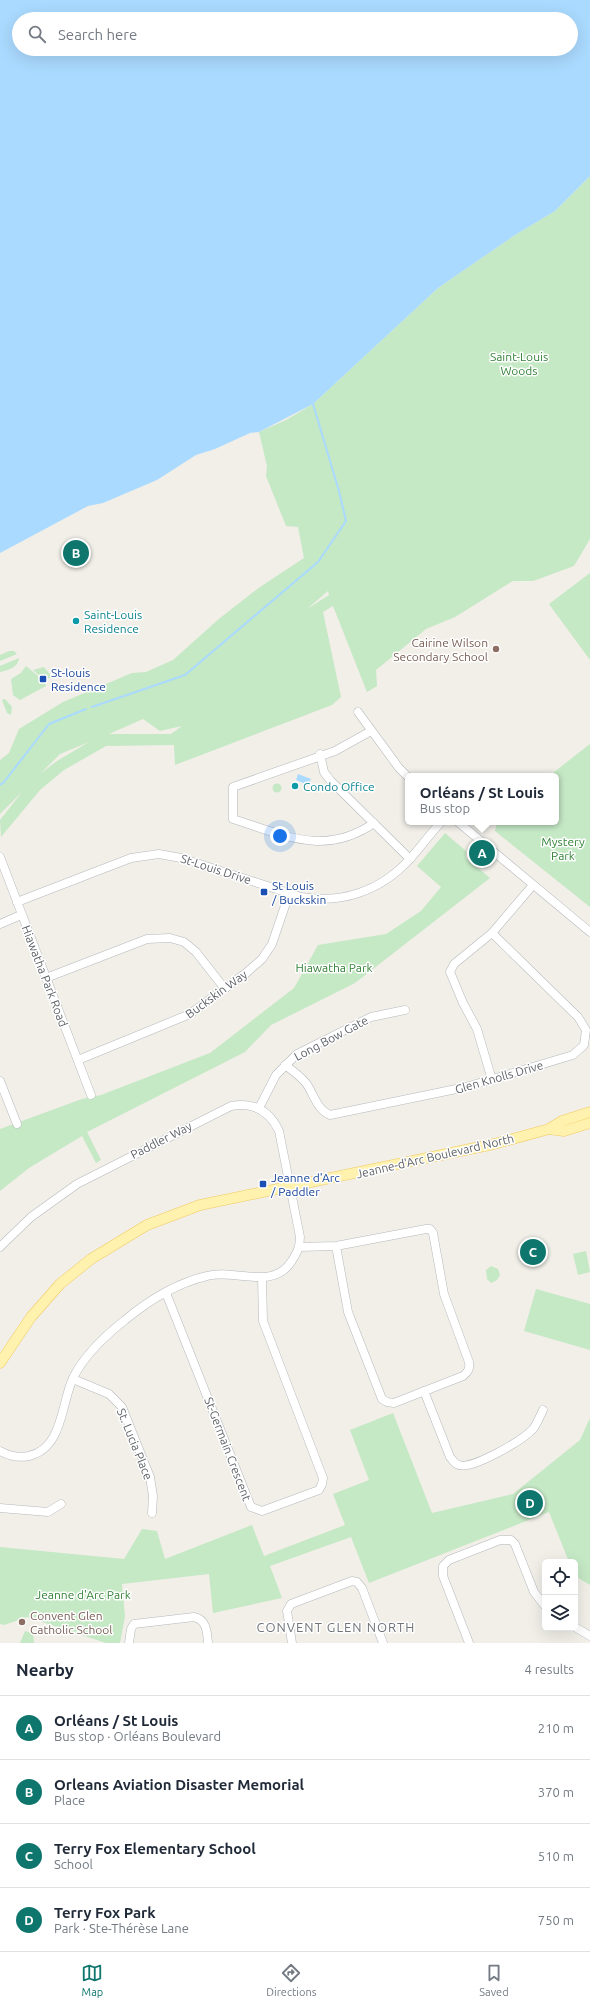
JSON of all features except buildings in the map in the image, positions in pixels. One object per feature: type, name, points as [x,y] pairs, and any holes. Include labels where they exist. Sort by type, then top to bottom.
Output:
[{"type":"main road","name":"Jeanne-d'Arc Boulevard North","points":[[0,1362],[31,1317],[60,1284],[91,1259],[119,1240],[146,1225],[200,1205],[494,1144],[549,1129],[562,1121],[590,1112]]},
{"type":"main road","name":"Jeanne-d'Arc Boulevard North","points":[[549,1129],[564,1131],[590,1123]]},
{"type":"street","points":[[358,712],[405,774]]},
{"type":"street","points":[[371,731],[335,751],[320,754],[234,787],[233,819],[293,838],[330,842],[344,839],[374,824]]},
{"type":"street","points":[[320,754],[324,772],[330,780],[410,859]]},
{"type":"street","name":"St-Louis Drive","points":[[17,902],[131,858],[152,854],[175,856],[289,894],[320,899],[349,897],[377,886],[389,878],[410,859],[438,825]]},
{"type":"street","points":[[462,825],[590,932]]},
{"type":"street","name":"Hiawatha Park Road","points":[[0,857],[91,1095]]},
{"type":"street","points":[[492,1080],[477,1029],[463,1003],[450,972],[454,964],[492,933],[533,885]]},
{"type":"street","name":"Buckskin Way","points":[[78,1060],[177,1021],[197,1010],[262,960],[276,934],[289,894]]},
{"type":"street","points":[[0,924],[22,915]]},
{"type":"street","name":"Glen Knolls Drive","points":[[285,1065],[305,1083],[323,1112],[330,1115],[407,1100],[492,1080],[573,1055],[584,1045],[586,1030],[578,1017],[492,933]]},
{"type":"street","points":[[46,978],[147,939],[170,938],[184,942],[196,952],[225,989]]},
{"type":"street","name":"Long Bow Gate","points":[[259,1108],[269,1087],[285,1065],[297,1054],[371,1017],[405,1010]]},
{"type":"street","points":[[0,1081],[17,1124]]},
{"type":"street","name":"Paddler Way","points":[[0,1247],[18,1229],[54,1199],[103,1169],[230,1106],[246,1104],[259,1108]]},
{"type":"street","points":[[1,1454],[25,1457],[40,1452],[50,1442],[57,1428],[73,1379],[88,1356],[109,1334],[143,1306],[194,1280],[214,1274],[262,1278],[272,1277],[285,1269],[297,1254],[300,1236],[279,1131],[271,1118],[259,1108]]},
{"type":"street","points":[[299,1247],[336,1246],[426,1229],[430,1230],[433,1233],[444,1294],[468,1358],[470,1369],[463,1376],[394,1403],[387,1402],[382,1399],[348,1312],[336,1246]]},
{"type":"street","name":"St-Germain Crescent","points":[[166,1293],[251,1507],[262,1511],[319,1490],[323,1478],[263,1321],[262,1278]]},
{"type":"street","name":"St. Lucia Place","points":[[73,1379],[109,1394],[122,1407],[150,1477],[153,1496],[152,1512]]},
{"type":"street","points":[[424,1391],[450,1457],[454,1463],[459,1465],[471,1463],[507,1449],[533,1429],[543,1410]]},
{"type":"street","points":[[0,1508],[48,1512],[61,1504]]},
{"type":"street","points":[[469,1643],[443,1576],[443,1566],[449,1560],[500,1540],[511,1540],[515,1544],[534,1592],[542,1602]]},
{"type":"street","points":[[292,1643],[287,1611],[291,1604],[352,1581],[360,1584],[383,1643]]},
{"type":"street","points":[[129,1643],[131,1629],[134,1624],[194,1617],[202,1620],[205,1624],[208,1643]]},
{"type":"street","points":[[578,1629],[590,1636]]},
{"type":"green space","name":"Saint-Louis Woods","points":[[590,176],[590,539],[574,566],[533,581],[513,581],[455,617],[426,629],[376,670],[377,686],[367,692],[333,606],[323,612],[341,697],[332,705],[175,765],[174,745],[106,746],[64,770],[40,790],[1,837],[0,820],[22,792],[0,814],[0,760],[9,753],[19,729],[63,702],[132,673],[146,672],[173,660],[220,618],[260,587],[304,558],[298,527],[286,526],[266,476],[267,466],[259,432],[286,420],[313,404],[438,288],[515,235],[555,211]],"holes":[[[328,591],[329,595],[307,609]],[[143,719],[160,731],[182,726],[171,734],[109,734]],[[89,742],[57,761],[40,774],[60,754]]]},
{"type":"green space","points":[[590,573],[590,660],[549,604]]},
{"type":"green space","points":[[9,651],[14,651],[17,654],[0,661],[0,655]]},
{"type":"green space","points":[[19,658],[15,666],[0,672],[0,666]]},
{"type":"green space","points":[[26,666],[45,682],[46,686],[20,700],[13,695],[11,679],[21,673]]},
{"type":"green space","points":[[44,667],[52,677],[44,680],[33,670]]},
{"type":"green space","points":[[5,699],[12,707],[11,715],[7,713],[2,700]]},
{"type":"green space","name":"Mystery Park","points":[[590,744],[590,907],[495,831],[496,825],[559,825],[559,773],[553,773]]},
{"type":"green space","points":[[277,783],[282,788],[277,793],[272,788]]},
{"type":"green space","name":"Hiawatha Park","points":[[445,833],[466,851],[466,858],[490,878],[355,983],[271,1025],[245,1052],[87,1132],[101,1160],[96,1163],[82,1136],[29,1168],[0,1191],[0,1129],[82,1099],[101,1095],[210,1053],[294,988],[318,945],[386,934],[421,911],[441,887],[417,866]]},
{"type":"green space","points":[[586,1251],[590,1272],[578,1275],[573,1254]]},
{"type":"green space","points":[[491,1266],[498,1269],[500,1275],[497,1280],[491,1283],[487,1279],[486,1270]]},
{"type":"green space","points":[[536,1289],[590,1304],[590,1350],[524,1331]]},
{"type":"green space","name":"Jeanne d'Arc Park","points":[[393,1413],[432,1513],[513,1494],[580,1440],[590,1418],[590,1585],[578,1578],[578,1559],[568,1559],[549,1512],[369,1583],[351,1537],[270,1566],[282,1598],[213,1613],[209,1574],[122,1584],[125,1616],[120,1643],[106,1643],[27,1617],[4,1625],[0,1624],[0,1547],[124,1559],[142,1529],[157,1531],[165,1559],[252,1525],[264,1556],[345,1525],[333,1494],[369,1480],[350,1430]]},
{"type":"green space","points":[[25,1631],[33,1633],[34,1643],[20,1643]]},
{"type":"water","points":[[0,0],[590,0],[590,176],[555,211],[515,235],[438,288],[313,404],[259,432],[250,433],[215,449],[196,455],[157,480],[103,503],[88,506],[0,553]]},
{"type":"water","points":[[298,774],[311,779],[308,785],[296,780]]},
{"type":"waterway","points":[[92,707],[185,675],[318,562],[346,521],[339,491],[313,404]]},
{"type":"waterway","points":[[0,785],[4,782],[49,724],[86,709]]},
{"type":"place","name":"Orleans Aviation Disaster Memorial","points":[[76,553]]},
{"type":"place","name":"Saint-Louis Residence","points":[[76,621]]},
{"type":"place","name":"Cairine Wilson Secondary School","points":[[496,649]]},
{"type":"place","name":"St-louis Residence","points":[[43,679]]},
{"type":"place","name":"Condo Office","points":[[295,786]]},
{"type":"place","name":"Orléans / St Louis","points":[[482,853]]},
{"type":"place","name":"St Louis / Buckskin","points":[[264,892]]},
{"type":"place","name":"Jeanne d'Arc / Paddler","points":[[263,1184]]},
{"type":"place","name":"Terry Fox Elementary School","points":[[533,1252]]},
{"type":"place","name":"Terry Fox Park","points":[[530,1503]]},
{"type":"place","name":"Convent Glen Catholic School","points":[[22,1622]]},
{"type":"district","name":"CONVENT GLEN NORTH","points":[[336,1627]]}]
